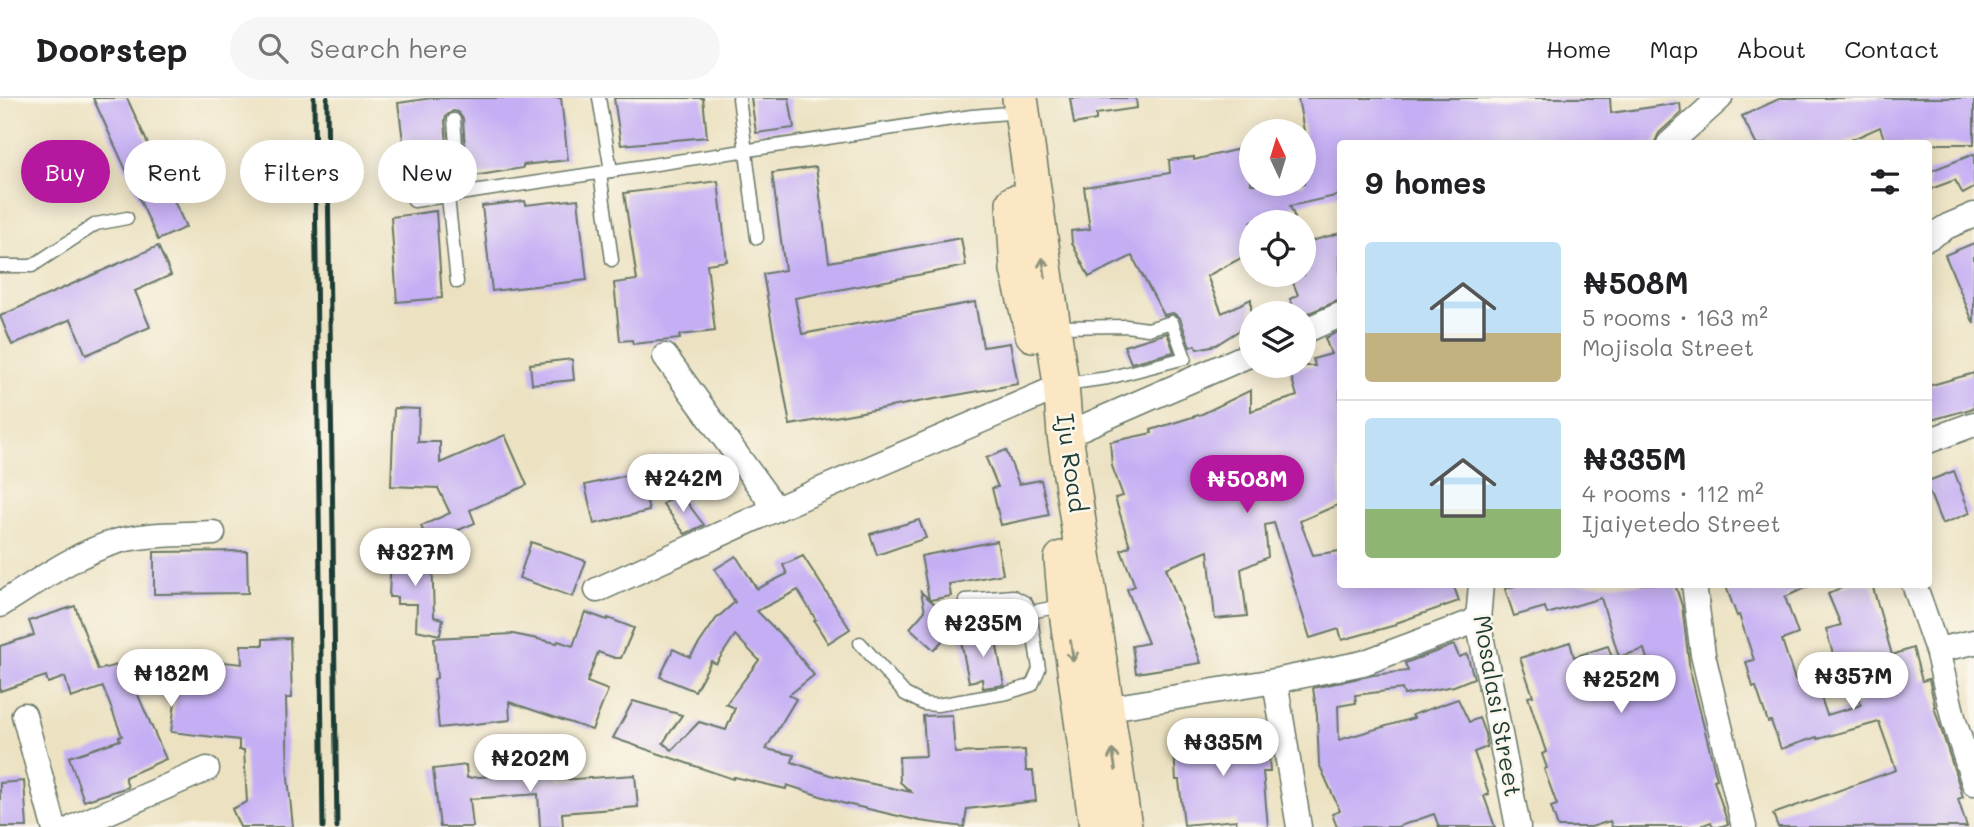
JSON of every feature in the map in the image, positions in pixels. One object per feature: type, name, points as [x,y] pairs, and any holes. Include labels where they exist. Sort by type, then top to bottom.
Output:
[{"type":"main road","name":"Iju Road","points":[[1012,103],[1053,327],[1066,605],[1124,827]]},
{"type":"main road","name":"Iju Road","points":[[1012,103],[1018,270],[1054,388],[1065,435],[1094,710],[1097,827]]},
{"type":"street","points":[[1673,140],[1720,98]]},
{"type":"street","points":[[1932,236],[1974,215]]},
{"type":"street","points":[[1316,326],[1337,316]]},
{"type":"street","points":[[665,356],[776,509]]},
{"type":"street","points":[[1065,435],[1239,359]]},
{"type":"street","points":[[597,590],[1054,388]]},
{"type":"street","points":[[1932,440],[1974,424]]},
{"type":"street","points":[[0,605],[67,563],[117,541],[213,533]]},
{"type":"street","name":"Mosalasi Street","points":[[1481,588],[1478,620],[1518,827]]},
{"type":"street","points":[[1695,588],[1703,654],[1744,827]]},
{"type":"street","points":[[1915,588],[1937,650],[1954,721],[1974,783]]},
{"type":"street","points":[[1094,710],[1275,681],[1363,663],[1478,620]]},
{"type":"street","points":[[1937,650],[1974,642]]},
{"type":"street","points":[[1275,681],[1299,827]]},
{"type":"street","points":[[24,715],[54,827]]},
{"type":"street","points":[[74,827],[207,769]]},
{"type":"lane","points":[[600,98],[612,260]]},
{"type":"lane","points":[[739,98],[757,238]]},
{"type":"lane","points":[[477,191],[972,116],[1012,103]]},
{"type":"lane","points":[[454,120],[454,140]]},
{"type":"lane","points":[[454,203],[457,282]]},
{"type":"lane","points":[[0,266],[32,265],[96,224],[127,218]]},
{"type":"lane","points":[[1053,327],[1137,326],[1148,329],[1172,322],[1185,358],[1108,378],[1054,388]]},
{"type":"lane","points":[[860,643],[898,687],[918,702],[937,705],[1027,687],[1038,675],[1030,612],[1023,599],[1013,596],[965,600]]},
{"type":"lane","points":[[1030,612],[1066,605]]},
{"type":"building","points":[[93,98],[127,98],[146,140],[124,140],[124,166]]},
{"type":"building","points":[[432,98],[561,98],[568,160],[523,165],[523,168],[477,175],[477,140],[464,140],[463,119],[458,112],[453,111],[446,116],[447,140],[403,140],[398,103]]},
{"type":"building","points":[[614,98],[703,98],[707,137],[621,145]]},
{"type":"building","points":[[751,98],[789,98],[794,128],[756,133]]},
{"type":"building","points":[[1070,98],[1136,98],[1137,108],[1096,114],[1096,120],[1074,124]]},
{"type":"building","points":[[1298,98],[1610,98],[1611,113],[1680,103],[1681,113],[1659,133],[1656,140],[1337,140],[1337,196],[1290,206],[1292,210],[1239,210],[1239,259],[1207,276],[1222,313],[1239,305],[1239,331],[1216,345],[1197,349],[1195,345],[1190,347],[1180,318],[1173,313],[1164,315],[1132,256],[1089,277],[1072,243],[1071,231],[1090,229],[1084,187],[1170,173],[1169,160],[1194,157],[1194,160],[1239,149],[1239,196],[1316,196],[1316,119],[1302,119]]},
{"type":"building","points":[[1781,98],[1974,98],[1974,144],[1932,144],[1932,140],[1885,140],[1880,127],[1851,140],[1754,140],[1742,116]]},
{"type":"building","points":[[1974,154],[1974,188],[1963,194],[1955,180],[1932,189],[1932,170]]},
{"type":"building","points":[[816,167],[829,262],[961,238],[966,266],[795,298],[802,334],[975,302],[983,347],[1010,343],[1018,384],[790,425],[763,274],[785,270],[772,173]]},
{"type":"building","points":[[718,181],[727,261],[707,264],[715,331],[679,335],[680,339],[633,344],[632,340],[620,341],[614,283],[637,280],[624,193]]},
{"type":"building","points":[[578,199],[587,280],[492,291],[482,206],[525,201],[526,205]]},
{"type":"building","points":[[141,203],[175,203],[186,227],[158,240]]},
{"type":"building","points":[[436,211],[442,298],[397,302],[391,217]]},
{"type":"building","points":[[1337,234],[1337,301],[1316,310],[1316,301],[1291,301],[1298,295],[1295,287],[1316,287],[1316,240]]},
{"type":"building","points":[[1974,243],[1974,324],[1945,255]]},
{"type":"building","points":[[158,246],[171,275],[135,291],[150,327],[86,355],[71,319],[12,345],[0,316]]},
{"type":"building","points":[[1337,332],[1337,505],[1300,521],[1313,555],[1337,551],[1337,588],[1454,588],[1459,601],[1396,625],[1342,640],[1339,629],[1310,638],[1274,523],[1265,525],[1268,557],[1241,569],[1247,616],[1215,619],[1208,551],[1166,568],[1201,663],[1136,673],[1132,646],[1148,643],[1127,589],[1135,586],[1121,550],[1130,546],[1115,498],[1123,496],[1112,466],[1110,442],[1152,433],[1151,430],[1202,414],[1251,390],[1251,411],[1297,396],[1292,378],[1316,378],[1316,358],[1331,354],[1325,338]]},
{"type":"building","points":[[1167,333],[1174,352],[1131,363],[1124,346]]},
{"type":"building","points":[[572,359],[574,380],[532,384],[530,364]]},
{"type":"building","points":[[1974,373],[1974,408],[1932,420],[1932,385]]},
{"type":"building","points":[[394,408],[419,409],[418,442],[440,442],[440,463],[505,435],[527,485],[470,510],[475,523],[428,543],[421,526],[450,513],[438,488],[391,486]]},
{"type":"building","points":[[1006,450],[1019,484],[1041,480],[1049,515],[1001,525],[992,488],[998,487],[986,458]]},
{"type":"building","points":[[1954,471],[1970,513],[1942,524],[1932,499],[1932,479]]},
{"type":"building","points":[[641,472],[649,511],[594,524],[585,485]]},
{"type":"building","points":[[679,492],[704,525],[685,534],[663,504]]},
{"type":"building","points":[[919,520],[926,538],[877,555],[870,534]]},
{"type":"building","points":[[997,541],[1003,574],[949,584],[951,596],[930,600],[958,623],[934,650],[910,628],[925,611],[921,592],[929,599],[921,556]]},
{"type":"building","points":[[531,542],[586,561],[573,597],[519,578]]},
{"type":"building","points":[[247,551],[248,593],[154,594],[154,552]]},
{"type":"building","points":[[391,554],[432,555],[434,617],[443,619],[440,635],[416,630],[417,604],[397,604],[397,597],[389,597]]},
{"type":"building","points":[[736,556],[757,589],[787,574],[783,565],[803,556],[850,629],[828,643],[798,590],[757,611],[785,639],[814,675],[789,695],[796,699],[766,749],[794,755],[792,762],[830,775],[911,792],[900,782],[899,757],[926,756],[923,716],[952,715],[955,753],[1025,750],[1026,771],[1033,771],[1036,801],[967,809],[964,827],[920,821],[842,803],[787,785],[786,789],[734,777],[733,779],[613,738],[633,701],[682,715],[663,743],[672,750],[699,722],[726,730],[735,708],[726,704],[759,660],[735,635],[716,664],[711,661],[695,691],[660,677],[673,649],[690,657],[716,619],[735,602],[715,569]]},
{"type":"building","points":[[1676,588],[1682,606],[1690,671],[1717,779],[1714,780],[1728,824],[1719,827],[1713,827],[1711,822],[1698,827],[1612,827],[1610,821],[1591,827],[1558,827],[1551,807],[1557,805],[1544,769],[1547,768],[1542,754],[1546,752],[1528,697],[1533,696],[1520,658],[1570,642],[1574,657],[1608,646],[1627,701],[1656,689],[1644,649],[1619,657],[1601,598],[1547,614],[1545,607],[1514,616],[1505,589]]},
{"type":"building","points":[[1726,588],[1805,588],[1785,597],[1798,634],[1782,640],[1795,680],[1813,674],[1827,715],[1861,705],[1846,655],[1834,658],[1826,629],[1841,625],[1828,594],[1841,588],[1873,588],[1892,655],[1913,648],[1922,681],[1929,679],[1934,707],[1963,797],[1958,799],[1967,827],[1778,827],[1773,814],[1896,770],[1879,722],[1781,749],[1756,687],[1753,687],[1746,662],[1754,660],[1739,615],[1737,616]]},
{"type":"building","points":[[75,606],[98,670],[166,656],[242,664],[241,645],[263,645],[263,639],[290,638],[292,698],[286,698],[288,778],[293,827],[240,827],[232,809],[247,802],[244,750],[239,750],[239,740],[171,732],[179,674],[134,686],[166,759],[125,777],[128,787],[84,801],[69,757],[120,740],[119,737],[122,736],[103,687],[71,698],[65,677],[48,683],[46,676],[0,691],[0,646],[34,635],[29,621]]},
{"type":"building","points":[[585,612],[634,628],[621,658],[598,652],[587,682],[608,690],[592,730],[509,702],[510,720],[439,728],[434,679],[437,678],[434,638],[513,634],[573,646]]},
{"type":"building","points":[[994,630],[1004,685],[983,688],[982,679],[969,682],[960,636]]},
{"type":"building","points":[[1454,645],[1459,657],[1467,654],[1474,678],[1454,686],[1404,695],[1402,689],[1355,695],[1356,703],[1338,706],[1339,740],[1414,718],[1412,715],[1458,699],[1469,722],[1479,718],[1485,734],[1487,747],[1474,752],[1489,794],[1484,796],[1495,827],[1439,827],[1434,814],[1397,827],[1337,827],[1332,814],[1340,811],[1319,764],[1313,688],[1373,675],[1408,671],[1405,663]]},
{"type":"building","points":[[1268,732],[1272,756],[1269,756],[1270,772],[1263,772],[1268,827],[1236,827],[1236,820],[1184,825],[1179,780],[1176,780],[1173,736]]},
{"type":"building","points":[[466,765],[467,778],[558,771],[559,780],[635,775],[638,807],[562,813],[563,827],[540,827],[538,794],[470,799],[473,827],[440,827],[433,769]]},
{"type":"building","points":[[24,781],[27,827],[0,827],[0,783]]},
{"type":"railway","points":[[314,98],[323,827]]},
{"type":"railway","points":[[327,98],[337,827]]}]
